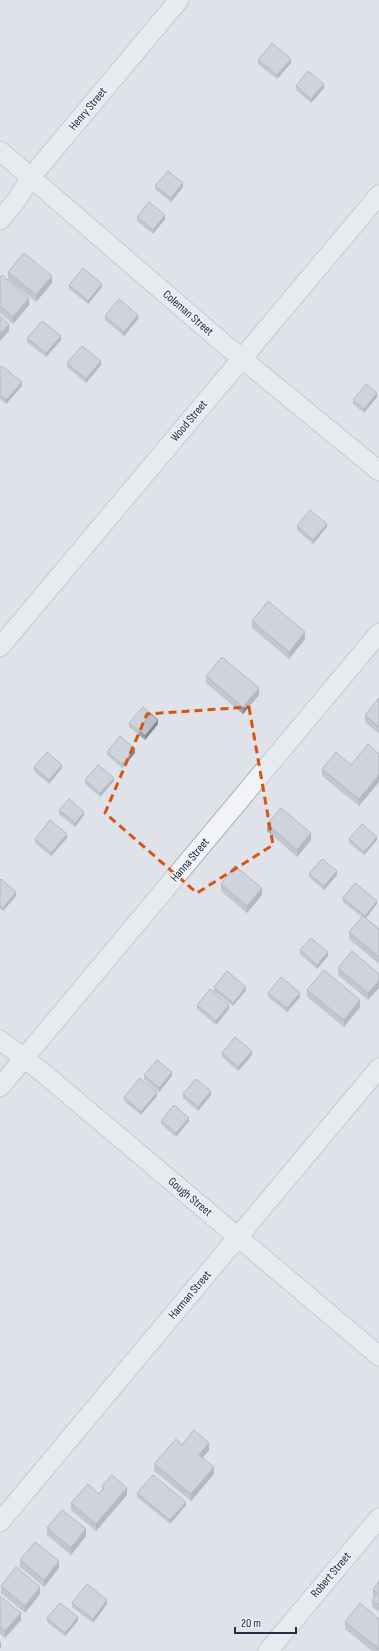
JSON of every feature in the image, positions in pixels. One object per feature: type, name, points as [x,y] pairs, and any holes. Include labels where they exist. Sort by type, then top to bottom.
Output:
[{"type":"street","name":"Henry Street","points":[[0,220],[16,201],[31,177],[179,0]]},
{"type":"street","name":"Coleman Street","points":[[0,151],[242,358],[379,471]]},
{"type":"street","name":"Wood Street","points":[[0,647],[379,195]]},
{"type":"street","name":"Hanna Street","points":[[0,1087],[379,632]]},
{"type":"street","name":"Gough Street","points":[[0,1040],[24,1058],[379,1356]]},
{"type":"street","name":"Harman Street","points":[[0,1522],[379,1068]]},
{"type":"street","name":"Robert Street","points":[[268,1651],[379,1518]]},
{"type":"highlighted area","points":[[249,707],[273,845],[197,893],[105,813],[147,714]]},
{"type":"building","points":[[272,43],[291,59],[277,75],[258,60]]},
{"type":"building","points":[[308,71],[324,84],[311,99],[296,86]]},
{"type":"building","points":[[168,171],[183,183],[171,198],[155,186]]},
{"type":"building","points":[[149,202],[165,215],[153,230],[137,217]]},
{"type":"building","points":[[24,253],[52,276],[36,295],[8,272]]},
{"type":"building","points":[[83,268],[102,284],[88,301],[69,285]]},
{"type":"building","points":[[2,275],[29,298],[13,317],[0,306],[0,277]]},
{"type":"building","points":[[119,299],[138,315],[124,332],[105,316]]},
{"type":"building","points":[[0,316],[9,324],[0,334]]},
{"type":"building","points":[[42,321],[61,336],[46,353],[27,338]]},
{"type":"building","points":[[82,346],[101,361],[86,379],[67,363]]},
{"type":"building","points":[[2,366],[22,382],[6,400],[0,395],[0,368]]},
{"type":"building","points":[[366,384],[377,393],[364,409],[353,400]]},
{"type":"building","points":[[310,510],[327,524],[313,540],[297,526]]},
{"type":"building","points":[[268,601],[305,632],[289,652],[252,621]]},
{"type":"building","points":[[222,657],[259,688],[243,707],[206,676]]},
{"type":"building","points":[[379,698],[379,727],[365,715]]},
{"type":"building","points":[[143,707],[158,720],[145,736],[129,723]]},
{"type":"building","points":[[120,736],[135,749],[122,764],[107,752]]},
{"type":"building","points":[[368,744],[379,754],[379,775],[359,799],[322,769],[336,752],[351,765]]},
{"type":"building","points":[[47,752],[62,765],[49,780],[34,767]]},
{"type":"building","points":[[98,765],[114,778],[100,793],[85,780]]},
{"type":"building","points":[[69,799],[84,812],[75,823],[59,810]]},
{"type":"building","points":[[281,808],[311,833],[297,850],[267,824]]},
{"type":"building","points":[[50,820],[67,834],[51,853],[35,839]]},
{"type":"building","points":[[362,824],[377,837],[364,852],[349,839]]},
{"type":"building","points":[[322,859],[337,871],[324,886],[309,874]]},
{"type":"building","points":[[235,866],[262,888],[247,906],[221,884]]},
{"type":"building","points":[[1,879],[16,892],[3,908],[0,905]]},
{"type":"building","points":[[355,883],[377,901],[365,916],[343,898]]},
{"type":"building","points":[[363,916],[379,929],[379,957],[349,932]]},
{"type":"building","points":[[311,938],[328,952],[317,965],[300,950]]},
{"type":"building","points":[[352,951],[379,974],[379,981],[368,993],[338,968]]},
{"type":"building","points":[[324,970],[360,1000],[344,1020],[307,990]]},
{"type":"building","points":[[227,971],[246,987],[233,1003],[214,987]]},
{"type":"building","points":[[281,977],[300,993],[287,1008],[268,993]]},
{"type":"building","points":[[210,989],[229,1005],[216,1021],[197,1005]]},
{"type":"building","points":[[235,1037],[252,1051],[238,1067],[222,1053]]},
{"type":"building","points":[[157,1060],[172,1072],[159,1088],[144,1075]]},
{"type":"building","points":[[140,1078],[157,1092],[141,1112],[124,1097]]},
{"type":"building","points":[[196,1079],[211,1091],[198,1107],[183,1094]]},
{"type":"building","points":[[174,1105],[189,1118],[176,1133],[161,1121]]},
{"type":"building","points":[[194,1430],[209,1443],[199,1455],[214,1467],[191,1494],[154,1464],[176,1439],[182,1445]]},
{"type":"building","points":[[112,1475],[127,1488],[96,1524],[71,1503],[88,1484],[99,1494],[104,1488],[102,1486]]},
{"type":"building","points":[[153,1475],[186,1502],[170,1520],[137,1493]]},
{"type":"building","points":[[62,1510],[86,1529],[71,1548],[47,1528]]},
{"type":"building","points":[[35,1542],[59,1561],[44,1580],[20,1560]]},
{"type":"building","points":[[16,1567],[40,1587],[25,1606],[1,1586]]},
{"type":"building","points":[[379,1581],[379,1605],[372,1600],[377,1593],[373,1589]]},
{"type":"building","points":[[87,1584],[107,1600],[93,1619],[72,1603]]},
{"type":"building","points":[[0,1596],[21,1613],[5,1631],[0,1627]]},
{"type":"building","points":[[60,1603],[78,1617],[65,1633],[47,1618]]},
{"type":"building","points":[[360,1603],[379,1619],[379,1649],[345,1622]]}]
